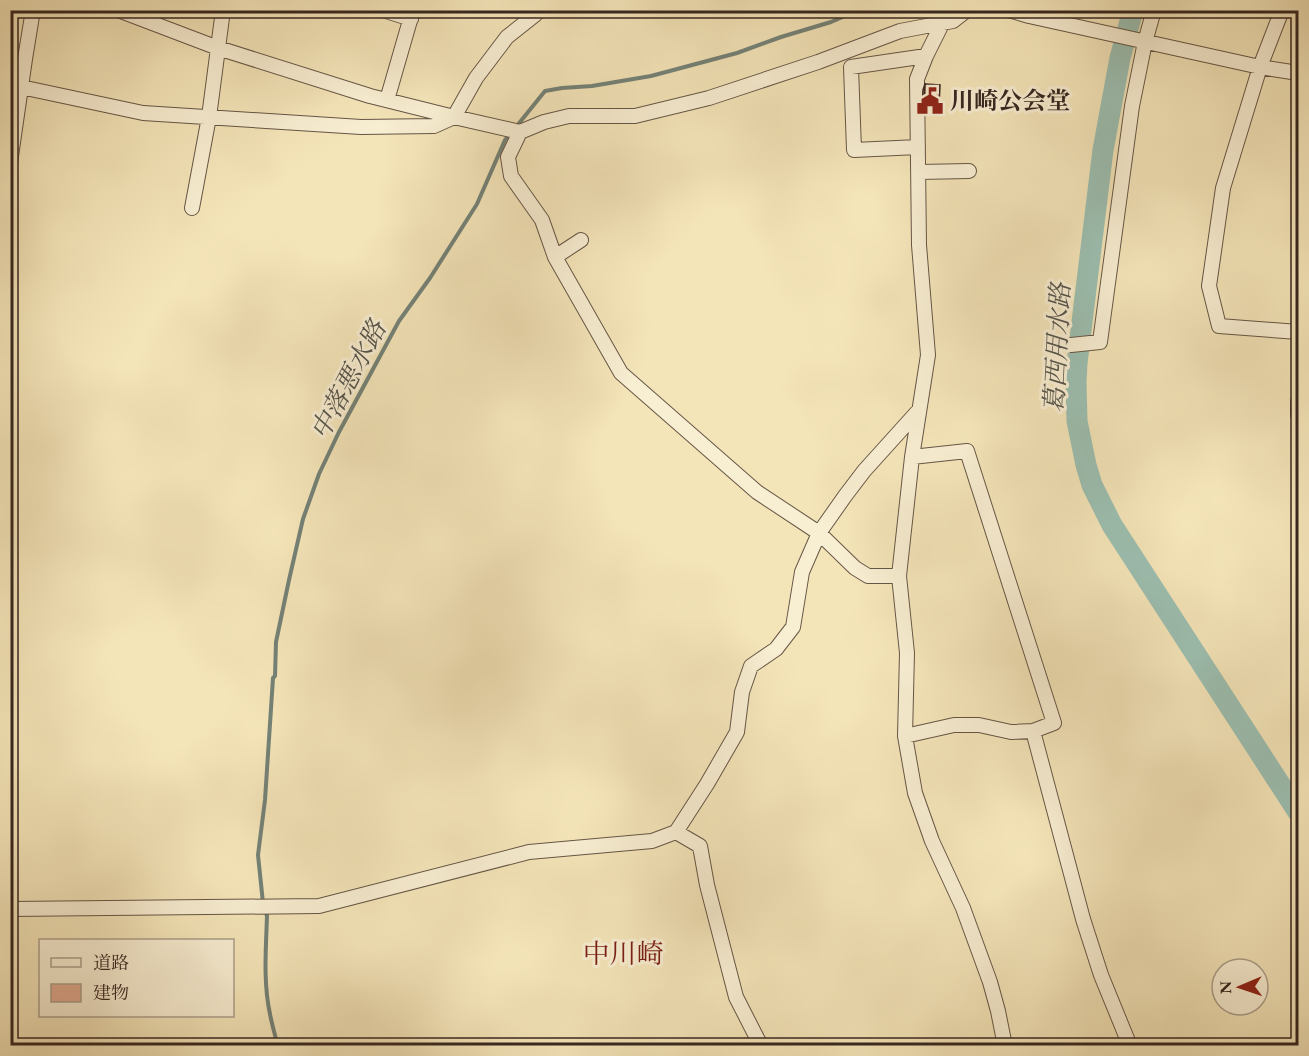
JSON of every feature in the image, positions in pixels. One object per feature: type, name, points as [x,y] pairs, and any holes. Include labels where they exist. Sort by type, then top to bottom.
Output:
[{"type":"street","points":[[10,163],[33,10]]},
{"type":"street","points":[[118,10],[218,48],[387,100],[520,132],[544,122],[569,116],[635,116],[709,98],[818,62],[900,31],[953,21],[967,10]]},
{"type":"street","points":[[192,208],[209,117],[223,10]]},
{"type":"street","points":[[383,10],[412,15],[387,100]]},
{"type":"street","points":[[21,87],[143,113],[361,127],[434,126],[454,117],[476,78],[507,37],[536,14],[535,10]]},
{"type":"street","points":[[935,10],[942,24]]},
{"type":"street","points":[[1009,10],[1117,36],[1260,67],[1299,73]]},
{"type":"street","points":[[1071,345],[1100,342],[1136,83],[1139,40],[1154,10]]},
{"type":"street","points":[[1282,10],[1260,67],[1223,188],[1209,286],[1218,326],[1299,332]]},
{"type":"street","points":[[942,24],[917,79],[920,244],[928,355],[912,457],[899,576],[907,653],[905,736],[915,794],[932,841],[963,908],[990,982],[1005,1046]]},
{"type":"street","points":[[918,147],[854,150],[851,67],[926,57]]},
{"type":"street","points":[[520,132],[508,157],[511,176],[542,220],[555,257],[621,373],[757,492],[819,533],[855,568],[868,576],[899,576]]},
{"type":"street","points":[[919,172],[969,171]]},
{"type":"street","points":[[555,257],[581,240]]},
{"type":"street","points":[[10,909],[319,906],[529,852],[652,841],[676,832],[737,732],[742,692],[751,666],[776,649],[793,627],[802,572],[819,533],[864,471],[920,409]]},
{"type":"street","points":[[905,736],[954,725],[979,725],[1011,732],[1033,730],[1054,723],[967,451],[912,457]]},
{"type":"street","points":[[1033,730],[1083,919],[1101,975],[1130,1046]]},
{"type":"street","points":[[676,832],[700,846],[706,885],[736,997],[761,1046]]},
{"type":"building","name":"川崎公会堂","points":[[925,84],[940,85],[939,106],[924,105]]},
{"type":"waterway","name":"中落悪水路","points":[[516,127],[545,91],[651,76],[737,53],[831,22],[859,10]]},
{"type":"waterway","name":"葛西用水路","points":[[1133,10],[1120,58],[1103,150],[1077,363],[1077,421],[1086,465],[1092,485],[1112,525],[1298,812]]},
{"type":"waterway","name":"中落悪水路","points":[[263,903],[258,855],[265,800],[276,642],[303,519],[319,474],[339,432],[399,321],[430,278],[477,204],[505,140],[511,133]]},
{"type":"waterway","name":"中落悪水路","points":[[265,910],[267,916],[266,990],[278,1046]]},
{"type":"place","name":"川崎公会堂","points":[[930,101]]},
{"type":"district","name":"中川崎","points":[[623,954]]}]
